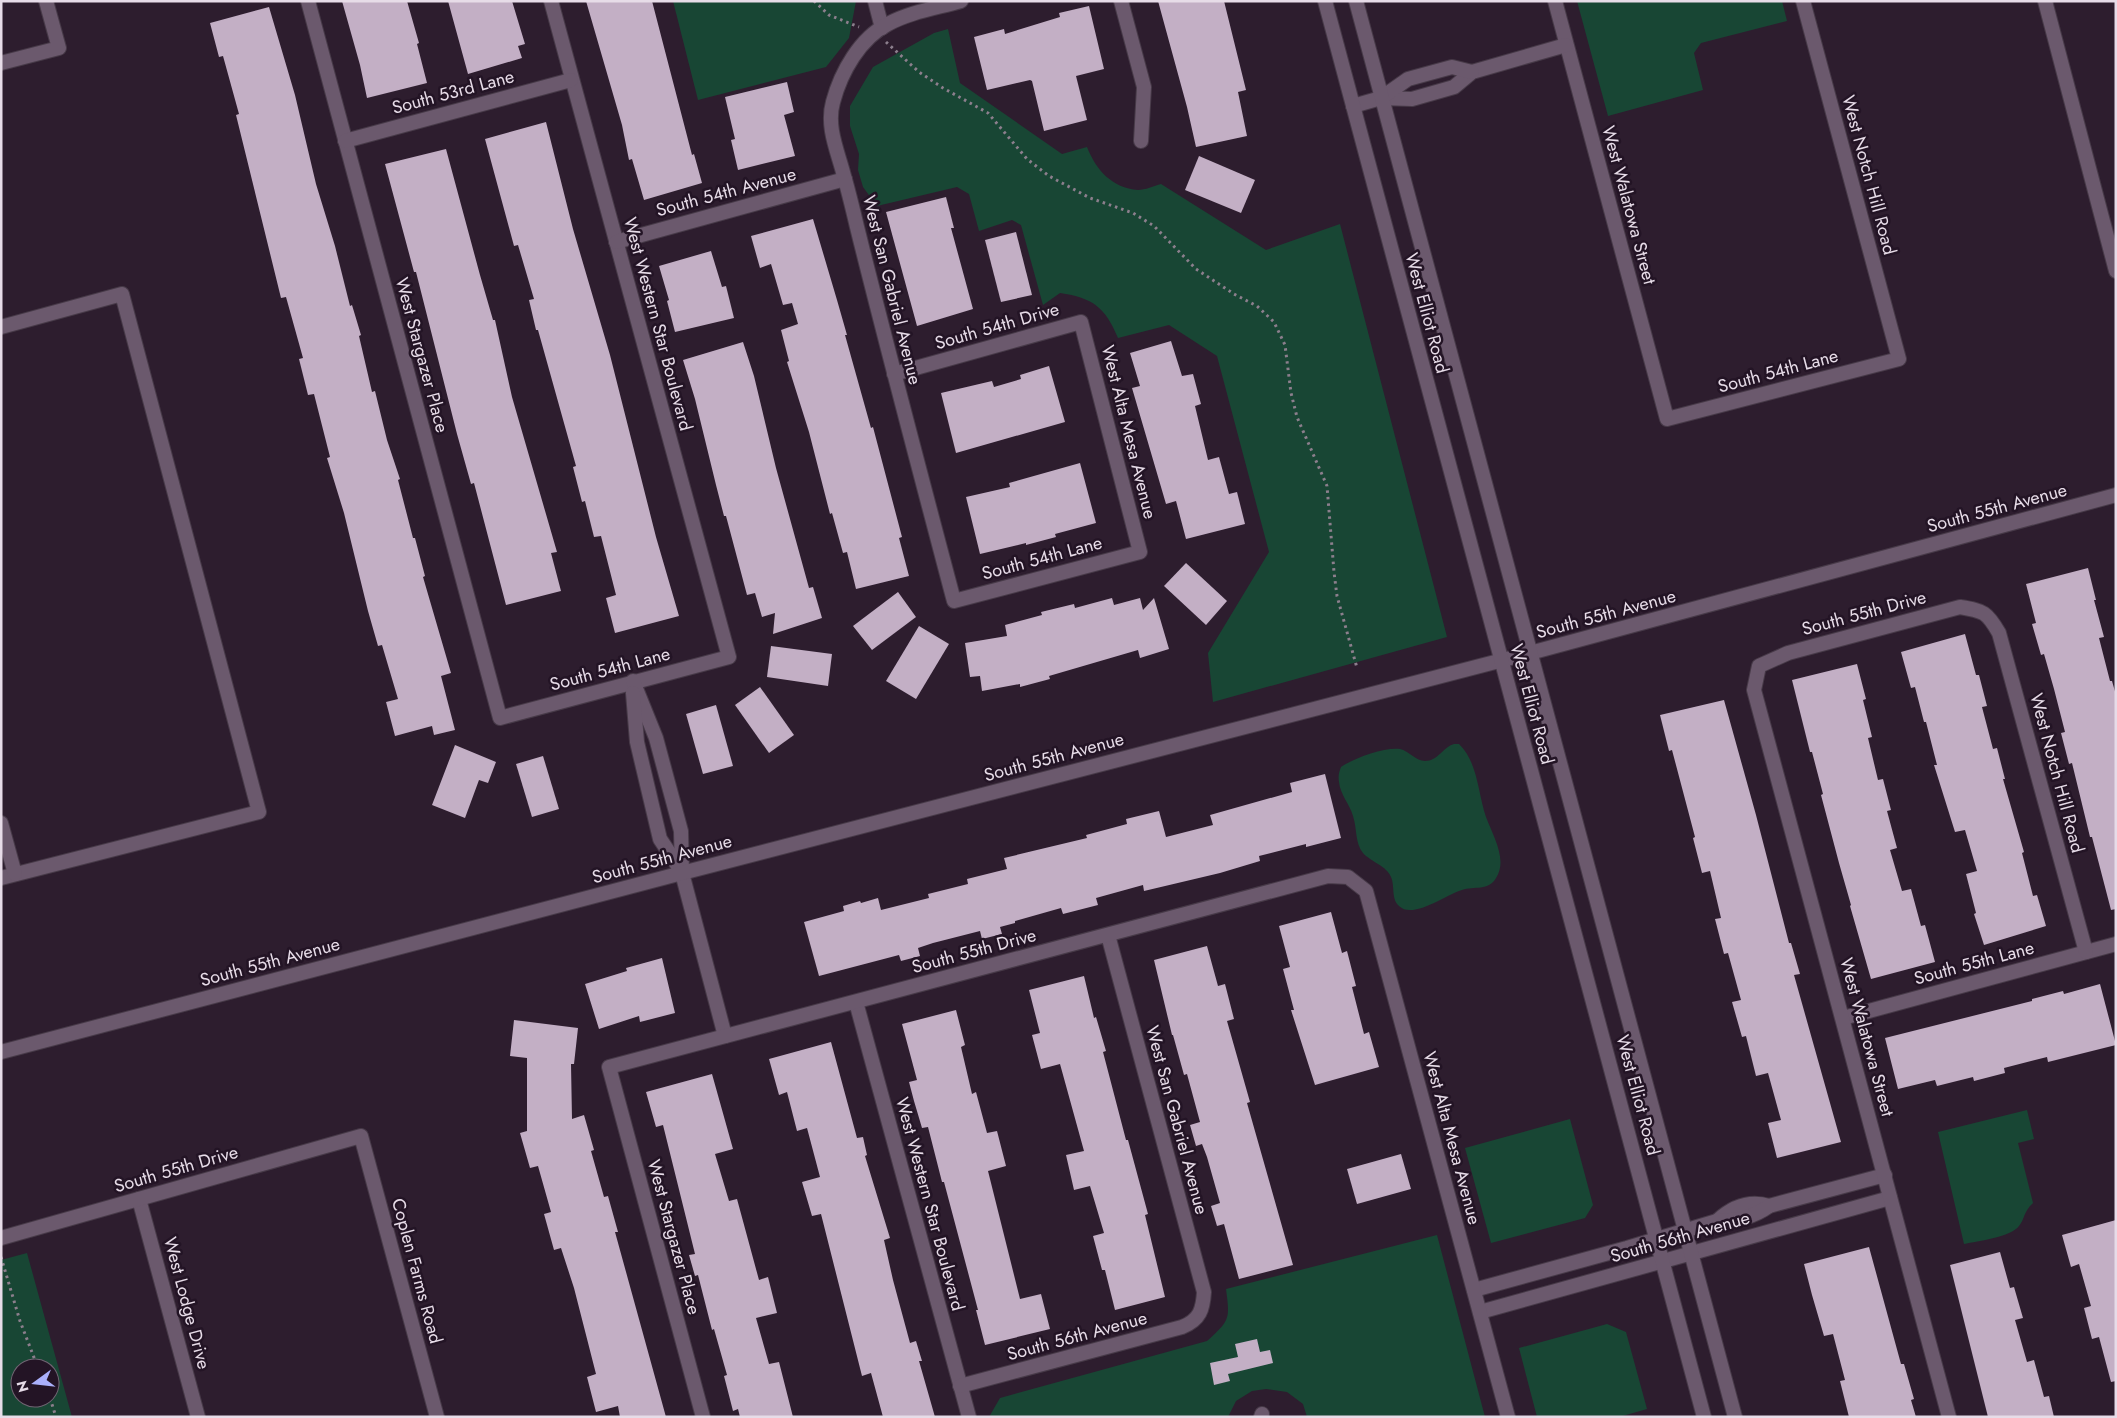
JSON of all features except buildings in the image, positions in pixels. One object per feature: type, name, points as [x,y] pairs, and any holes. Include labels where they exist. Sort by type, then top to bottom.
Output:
[{"type":"street","points":[[1,63],[59,48],[46,1]]},
{"type":"street","name":"West Stargazer Place","points":[[308,1],[500,718]]},
{"type":"street","name":"West Western Star Boulevard","points":[[551,1],[729,657]]},
{"type":"street","points":[[876,1],[879,30],[888,24],[917,13],[960,1]]},
{"type":"street","points":[[1121,1],[1144,87],[1141,141]]},
{"type":"street","name":"West Elliot Road","points":[[1325,1],[1704,1417]]},
{"type":"street","name":"West Elliot Road","points":[[1356,1],[1735,1417]]},
{"type":"street","name":"West Walatowa Street","points":[[1555,1],[1668,419]]},
{"type":"street","name":"West Notch Hill Road","points":[[1803,1],[1899,359]]},
{"type":"street","points":[[2045,1],[2116,271]]},
{"type":"street","name":"West San Gabriel Avenue","points":[[879,30],[862,45],[851,61],[839,85],[830,114],[831,127],[954,601]]},
{"type":"street","points":[[1353,106],[1381,98],[1412,99],[1454,87],[1472,72],[1566,45]]},
{"type":"street","points":[[1381,98],[1408,79],[1452,67],[1472,72]]},
{"type":"street","name":"South 53rd Lane","points":[[345,141],[571,80]]},
{"type":"street","name":"South 54th Avenue","points":[[616,242],[845,179]]},
{"type":"street","points":[[1,327],[122,294],[259,812],[1,878]]},
{"type":"street","name":"South 54th Drive","points":[[894,374],[1081,322]]},
{"type":"street","name":"West Alta Mesa Avenue","points":[[1081,322],[1140,552]]},
{"type":"street","name":"South 54th Lane","points":[[1668,419],[1899,359]]},
{"type":"street","name":"South 55th Avenue","points":[[1,1052],[682,873],[1530,654],[2116,495]]},
{"type":"street","name":"South 54th Lane","points":[[954,601],[1140,552]]},
{"type":"street","name":"South 55th Drive","points":[[1758,666],[1788,653],[1960,607],[1981,611]]},
{"type":"street","name":"West Notch Hill Road","points":[[1981,611],[1989,616],[1999,633],[2086,952]]},
{"type":"street","name":"South 54th Lane","points":[[500,718],[633,681],[729,657]]},
{"type":"street","name":"West Walatowa Street","points":[[1758,666],[1754,690],[1949,1417]]},
{"type":"street","points":[[633,681],[636,742],[660,839],[682,873]]},
{"type":"street","points":[[633,681],[656,738],[681,831],[682,873],[725,1036]]},
{"type":"street","points":[[1,823],[15,874]]},
{"type":"street","name":"South 55th Drive","points":[[609,1067],[1328,876],[1348,877]]},
{"type":"street","name":"West Alta Mesa Avenue","points":[[1348,877],[1366,891],[1508,1417]]},
{"type":"street","name":"West San Gabriel Avenue","points":[[1108,935],[1204,1292],[1203,1307],[1200,1315]]},
{"type":"street","name":"South 55th Lane","points":[[1843,1018],[2116,944]]},
{"type":"street","name":"West Western Star Boulevard","points":[[856,1002],[969,1417]]},
{"type":"street","name":"West Stargazer Place","points":[[609,1067],[703,1417]]},
{"type":"street","name":"South 55th Drive","points":[[1,1238],[361,1136]]},
{"type":"street","name":"Coplen Farms Road","points":[[361,1136],[437,1417]]},
{"type":"street","name":"South 56th Avenue","points":[[1474,1290],[1717,1221],[1729,1210],[1757,1202],[1769,1206],[1885,1175]]},
{"type":"street","name":"South 56th Avenue","points":[[1480,1312],[1890,1198]]},
{"type":"street","name":"West Lodge Drive","points":[[139,1199],[198,1417]]},
{"type":"street","points":[[1769,1206],[1776,1229]]},
{"type":"street","name":"South 56th Avenue","points":[[960,1386],[1182,1327],[1190,1324],[1200,1315]]},
{"type":"path","points":[[814,1],[829,15],[849,24],[879,30],[920,72],[943,88],[988,113],[1028,159],[1049,176],[1090,198],[1133,213],[1154,226],[1196,269],[1256,306],[1274,322],[1285,345],[1291,393],[1297,417],[1327,486],[1336,588],[1357,668]]},
{"type":"path","points":[[1,1257],[20,1321],[34,1358]]},
{"type":"green space","points":[[673,1],[856,1],[849,38],[826,67],[698,100]]},
{"type":"green space","points":[[1577,1],[1782,1],[1787,21],[1701,43],[1694,53],[1703,90],[1608,116]]},
{"type":"green space","points":[[948,29],[960,83],[1062,154],[1087,147],[1100,170],[1120,186],[1138,190],[1161,184],[1266,250],[1340,224],[1447,637],[1213,702],[1208,653],[1269,552],[1217,356],[1169,325],[1118,338],[1103,311],[1089,301],[1071,295],[1060,293],[1043,305],[1021,225],[1012,220],[979,231],[969,194],[957,187],[877,206],[863,187],[858,170],[859,154],[850,126],[850,106],[873,67],[934,33]]},
{"type":"green space","points":[[1454,744],[1459,744],[1465,751],[1474,769],[1483,808],[1500,856],[1499,871],[1496,878],[1489,885],[1456,892],[1421,908],[1405,909],[1399,906],[1395,900],[1389,873],[1366,856],[1360,849],[1353,816],[1340,786],[1341,767],[1378,751],[1394,749],[1403,750],[1422,761],[1430,760]]},
{"type":"green space","points":[[2027,1110],[2034,1139],[2018,1143],[2033,1203],[2027,1209],[2021,1223],[2015,1230],[1994,1238],[1964,1244],[1938,1132]]},
{"type":"green space","points":[[1570,1119],[1593,1205],[1585,1218],[1491,1243],[1465,1148]]},
{"type":"green space","points":[[1437,1235],[1485,1417],[1307,1417],[1303,1404],[1287,1392],[1266,1389],[1252,1391],[1236,1401],[1228,1417],[989,1417],[1000,1398],[1207,1341],[1227,1318],[1226,1289]]},
{"type":"green space","points":[[27,1253],[56,1358],[10,1358],[10,1408],[60,1408],[60,1373],[72,1417],[1,1417],[1,1260]]},
{"type":"green space","points":[[1607,1324],[1626,1332],[1647,1409],[1619,1417],[1537,1417],[1519,1348]]}]
